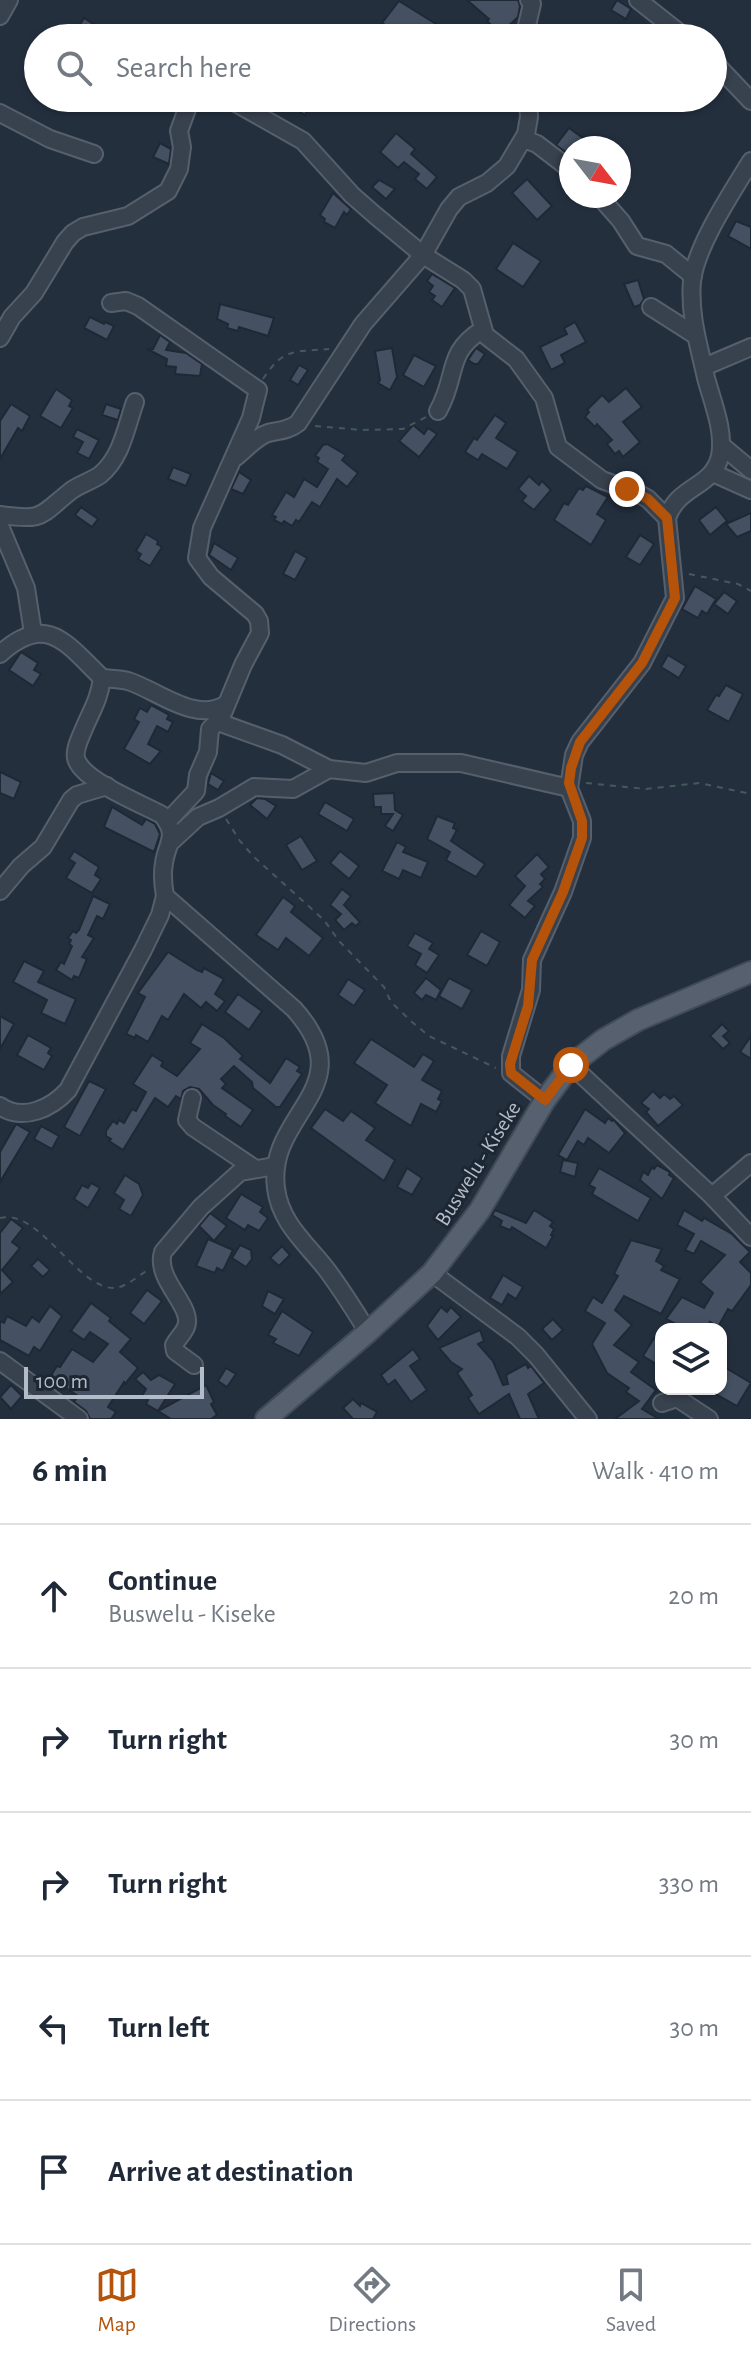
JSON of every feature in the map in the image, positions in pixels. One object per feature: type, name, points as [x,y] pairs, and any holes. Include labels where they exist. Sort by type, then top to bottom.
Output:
[{"type":"main road","name":"Buswelu - Kiseke","points":[[273,1417],[432,1273],[480,1210],[545,1100],[571,1065],[603,1040],[638,1020],[751,972]]},
{"type":"street","points":[[0,16],[9,0]]},
{"type":"street","points":[[638,0],[668,24]]},
{"type":"street","points":[[528,24],[534,1]]},
{"type":"street","points":[[727,76],[751,101]]},
{"type":"street","points":[[0,338],[73,233],[83,227],[128,216],[168,191],[179,169],[182,147],[179,131],[186,112]]},
{"type":"street","points":[[252,112],[303,141],[352,195],[423,255],[463,280],[472,289],[482,330],[526,370],[549,409],[558,447],[602,480],[648,499],[667,518]]},
{"type":"street","points":[[234,459],[261,437],[289,429],[298,423],[363,324],[423,255],[438,226],[459,197],[497,176],[507,166],[524,139],[529,112]]},
{"type":"street","points":[[0,113],[50,139],[94,154]]},
{"type":"street","points":[[524,139],[537,144],[559,161]]},
{"type":"street","points":[[545,1100],[511,1073],[511,1056],[529,998],[532,960],[563,892],[582,838],[582,821],[569,785],[571,768],[580,742],[642,663],[673,607],[675,586],[667,518],[680,496],[713,473],[721,445],[695,335],[693,276],[705,241],[751,161]]},
{"type":"street","points":[[610,208],[637,246],[666,254],[693,276]]},
{"type":"street","points":[[111,303],[126,301],[138,306],[258,390],[256,404],[234,459],[202,528],[197,558],[211,577],[255,614],[260,626],[218,722],[210,729],[208,752],[198,775],[196,791],[170,819],[172,841]]},
{"type":"street","points":[[651,307],[695,335]]},
{"type":"street","points":[[438,411],[449,389],[458,350],[482,330]]},
{"type":"street","points":[[704,367],[751,347]]},
{"type":"street","points":[[0,515],[28,519],[38,517],[49,512],[75,488],[100,475],[118,453],[135,402]]},
{"type":"street","points":[[721,445],[751,470]]},
{"type":"street","points":[[713,473],[751,490]]},
{"type":"street","points":[[0,526],[4,556],[26,588],[33,633]]},
{"type":"street","points":[[0,654],[13,642],[33,633],[57,638],[73,647],[102,678],[127,681],[191,708],[216,710],[225,705]]},
{"type":"street","points":[[102,678],[96,707],[83,730],[76,759],[87,773],[107,786],[170,819],[193,822]]},
{"type":"street","points":[[218,722],[282,745],[329,769],[366,773],[406,762],[461,763],[569,785]]},
{"type":"street","points":[[0,1106],[14,1112],[43,1110],[57,1102],[68,1090],[160,915],[165,896],[163,864],[172,841],[208,812],[254,787],[293,789],[329,769]]},
{"type":"street","points":[[0,891],[30,856],[43,847],[71,800],[77,795],[107,786]]},
{"type":"street","points":[[165,896],[294,1009],[312,1029],[321,1060],[317,1080],[286,1136],[275,1166],[276,1189],[287,1221],[341,1289],[368,1332]]},
{"type":"street","points":[[571,1065],[712,1196],[751,1237]]},
{"type":"street","points":[[192,1098],[187,1120],[193,1127],[254,1168]]},
{"type":"street","points":[[712,1196],[751,1163]]},
{"type":"street","points":[[194,1365],[175,1351],[174,1345],[186,1328],[186,1316],[165,1278],[160,1262],[163,1252],[201,1207],[240,1172],[275,1166]]},
{"type":"street","points":[[432,1273],[518,1337],[588,1419]]},
{"type":"street","points":[[0,1361],[79,1419]]},
{"type":"street","points":[[662,1403],[677,1398],[709,1419]]},
{"type":"path","points":[[258,390],[273,365],[287,353],[346,348]]},
{"type":"path","points":[[298,423],[361,430],[403,429],[438,411]]},
{"type":"path","points":[[673,567],[694,577],[738,584],[751,591]]},
{"type":"path","points":[[569,785],[612,784],[646,789],[699,783],[751,794]]},
{"type":"path","points":[[219,808],[254,857],[324,920],[339,941],[384,987],[391,1002],[412,1022],[429,1036],[511,1073]]},
{"type":"path","points":[[0,1218],[12,1216],[31,1227],[93,1280],[107,1287],[118,1288],[160,1262]]},
{"type":"building","points":[[467,0],[518,0],[518,17],[511,24],[490,24],[489,19]]},
{"type":"building","points":[[617,0],[631,9],[626,19],[611,10]]},
{"type":"building","points":[[399,1],[436,24],[384,24]]},
{"type":"building","points":[[569,128],[580,136],[563,136]]},
{"type":"building","points":[[396,133],[415,149],[411,154],[437,177],[427,189],[415,179],[419,174],[404,162],[398,168],[380,152]]},
{"type":"building","points":[[160,143],[171,149],[169,164],[153,157]]},
{"type":"building","points":[[527,179],[552,206],[537,220],[512,193]]},
{"type":"building","points":[[379,180],[395,189],[386,199],[372,187]]},
{"type":"building","points":[[333,193],[351,209],[347,215],[344,212],[335,228],[324,222],[320,215]]},
{"type":"building","points":[[736,221],[751,227],[751,249],[728,236]]},
{"type":"building","points":[[513,243],[541,261],[523,287],[496,269]]},
{"type":"building","points":[[432,274],[455,288],[442,307],[432,300],[435,296],[429,292],[433,286],[427,281]]},
{"type":"building","points":[[638,280],[644,299],[634,307],[624,284]]},
{"type":"building","points":[[220,304],[274,318],[268,336],[239,327],[238,331],[227,328],[228,324],[217,319]]},
{"type":"building","points":[[90,317],[114,326],[107,340],[84,328]]},
{"type":"building","points":[[575,322],[586,342],[561,355],[565,363],[551,370],[540,347],[567,334],[564,328]]},
{"type":"building","points":[[160,335],[170,342],[166,350],[186,353],[202,364],[200,376],[175,374],[176,367],[166,366],[167,359],[147,349],[153,349]]},
{"type":"building","points":[[392,348],[397,377],[390,390],[378,383],[375,351]]},
{"type":"building","points":[[476,348],[485,354],[478,364],[474,364],[468,360]]},
{"type":"building","points":[[414,355],[436,366],[424,387],[403,375]]},
{"type":"building","points":[[299,365],[308,370],[298,385],[290,380]]},
{"type":"building","points":[[626,388],[642,407],[623,422],[640,442],[623,457],[619,451],[615,454],[607,444],[612,440],[597,424],[595,427],[585,417],[589,412],[587,410],[602,395],[609,402]]},
{"type":"building","points":[[56,389],[72,400],[69,406],[73,408],[61,428],[40,416]]},
{"type":"building","points":[[11,404],[30,416],[22,431],[18,428],[0,459],[0,421]]},
{"type":"building","points":[[106,404],[121,409],[118,420],[102,415]]},
{"type":"building","points":[[495,415],[506,423],[496,438],[518,452],[507,469],[482,454],[478,460],[465,452]]},
{"type":"building","points":[[413,425],[424,434],[428,428],[437,434],[419,457],[399,441]]},
{"type":"building","points":[[77,429],[99,440],[89,459],[77,453],[83,442],[73,437]]},
{"type":"building","points":[[327,444],[346,455],[342,460],[358,473],[347,487],[337,479],[320,507],[312,502],[299,522],[296,520],[292,526],[274,520],[276,517],[272,515],[286,492],[294,497],[304,479],[317,487],[328,469],[317,462],[319,458],[315,456]]},
{"type":"building","points":[[173,467],[191,474],[186,486],[168,479]]},
{"type":"building","points":[[239,472],[251,480],[243,494],[231,489]]},
{"type":"building","points":[[529,476],[539,485],[542,481],[551,490],[534,510],[522,501],[526,496],[518,489]]},
{"type":"building","points":[[586,486],[608,497],[597,514],[606,520],[591,545],[554,520],[564,503],[568,505],[579,488],[583,490]]},
{"type":"building","points":[[81,507],[98,519],[92,527],[75,515]]},
{"type":"building","points":[[716,507],[727,521],[710,535],[699,520]]},
{"type":"building","points":[[751,513],[751,531],[737,537],[726,524]]},
{"type":"building","points":[[146,534],[162,547],[150,566],[138,559],[141,554],[136,551]]},
{"type":"building","points":[[640,535],[654,544],[640,565],[626,557]]},
{"type":"building","points":[[214,543],[238,558],[231,570],[209,555]]},
{"type":"building","points":[[295,551],[307,558],[295,580],[283,574]]},
{"type":"building","points":[[695,586],[716,599],[707,614],[702,611],[698,618],[682,609]]},
{"type":"building","points":[[724,592],[737,601],[728,614],[714,604]]},
{"type":"building","points":[[21,652],[38,663],[34,670],[41,674],[33,686],[9,670]]},
{"type":"building","points":[[668,655],[686,666],[679,678],[661,667]]},
{"type":"building","points":[[726,685],[743,694],[729,722],[707,710]]},
{"type":"building","points":[[151,705],[169,715],[167,719],[173,722],[168,732],[157,726],[148,744],[161,751],[150,764],[124,749],[139,722],[134,719],[140,708],[147,712]]},
{"type":"building","points":[[0,772],[21,782],[14,799],[0,793]]},
{"type":"building","points":[[211,773],[224,781],[218,790],[208,784]]},
{"type":"building","points":[[394,793],[395,810],[403,815],[393,831],[385,826],[393,814],[381,814],[381,807],[374,807],[373,794]]},
{"type":"building","points":[[257,798],[276,806],[267,819],[250,805]]},
{"type":"building","points":[[325,802],[354,819],[347,831],[318,814]]},
{"type":"building","points":[[112,807],[142,825],[146,819],[155,824],[160,834],[154,852],[104,827]]},
{"type":"building","points":[[437,816],[455,823],[453,828],[457,830],[451,841],[485,864],[476,877],[446,860],[450,852],[427,839]]},
{"type":"building","points":[[301,836],[317,861],[302,870],[286,845]]},
{"type":"building","points":[[397,842],[406,847],[403,852],[428,862],[421,878],[403,870],[399,879],[382,871]]},
{"type":"building","points":[[74,851],[99,867],[95,875],[101,879],[92,893],[66,878],[75,863],[69,859]]},
{"type":"building","points":[[340,851],[359,866],[349,879],[330,863]]},
{"type":"building","points":[[537,854],[549,867],[541,874],[545,879],[540,884],[543,887],[528,901],[535,906],[525,918],[509,905],[525,886],[515,876]]},
{"type":"building","points":[[342,889],[351,896],[344,905],[360,922],[356,926],[352,923],[344,930],[335,920],[341,914],[330,905]]},
{"type":"building","points":[[93,896],[110,904],[103,919],[97,916],[88,935],[94,938],[82,957],[87,959],[79,978],[74,976],[72,980],[56,970],[61,962],[64,964],[72,946],[68,938],[73,931],[76,933],[79,930]]},
{"type":"building","points":[[283,897],[295,906],[291,912],[323,938],[309,956],[286,938],[278,950],[256,935]]},
{"type":"building","points":[[481,931],[500,942],[487,966],[467,955]]},
{"type":"building","points":[[415,933],[433,943],[429,949],[439,955],[427,973],[415,965],[421,954],[407,946]]},
{"type":"building","points":[[168,952],[197,970],[202,972],[204,968],[224,979],[215,994],[225,1001],[217,1011],[206,1002],[201,1008],[184,994],[168,1020],[162,1016],[148,1042],[136,1035],[135,1038],[126,1034],[145,997],[138,993]]},
{"type":"building","points":[[24,961],[44,971],[38,982],[76,999],[65,1024],[41,1013],[47,1000],[13,982]]},
{"type":"building","points":[[426,978],[441,990],[436,1000],[426,995],[422,1000],[414,993]]},
{"type":"building","points":[[449,978],[472,990],[462,1009],[439,996]]},
{"type":"building","points":[[348,979],[365,990],[354,1006],[338,995]]},
{"type":"building","points":[[238,994],[262,1011],[249,1030],[225,1012]]},
{"type":"building","points":[[0,1016],[14,1024],[0,1049]]},
{"type":"building","points":[[202,1024],[224,1038],[243,1056],[240,1059],[270,1083],[286,1058],[300,1067],[297,1071],[302,1074],[280,1107],[253,1088],[252,1082],[234,1066],[221,1079],[226,1084],[222,1088],[253,1110],[241,1127],[225,1116],[199,1089],[190,1087],[183,1091],[181,1099],[176,1096],[168,1107],[155,1098],[123,1150],[109,1141],[111,1139],[106,1136],[106,1131],[113,1121],[124,1123],[132,1109],[136,1111],[146,1092],[133,1084],[152,1055],[163,1062],[161,1066],[177,1076],[200,1049],[190,1043]]},
{"type":"building","points":[[722,1024],[729,1031],[723,1036],[730,1043],[723,1049],[710,1036]]},
{"type":"building","points":[[28,1035],[51,1048],[48,1053],[52,1056],[44,1070],[17,1055]]},
{"type":"building","points":[[751,1036],[751,1059],[740,1052]]},
{"type":"building","points":[[371,1039],[414,1067],[423,1054],[434,1061],[422,1080],[442,1091],[438,1099],[442,1101],[436,1112],[421,1104],[411,1126],[375,1103],[387,1085],[354,1063]]},
{"type":"building","points":[[89,1081],[106,1089],[80,1136],[64,1127]]},
{"type":"building","points":[[653,1091],[660,1098],[664,1094],[670,1099],[674,1096],[683,1105],[658,1126],[646,1112],[649,1109],[641,1103]]},
{"type":"building","points":[[325,1109],[343,1121],[351,1111],[375,1128],[366,1140],[395,1160],[384,1181],[311,1128]]},
{"type":"building","points":[[585,1109],[605,1123],[608,1118],[614,1120],[625,1133],[609,1153],[588,1138],[584,1145],[578,1141],[567,1160],[558,1155]]},
{"type":"building","points":[[16,1124],[30,1132],[0,1182],[0,1152]]},
{"type":"building","points":[[41,1126],[59,1136],[52,1149],[34,1139]]},
{"type":"building","points":[[563,1160],[578,1163],[575,1177],[560,1172]]},
{"type":"building","points":[[657,1165],[674,1178],[662,1199],[640,1180],[643,1172],[648,1175]]},
{"type":"building","points":[[407,1168],[422,1178],[412,1195],[397,1187]]},
{"type":"building","points":[[599,1168],[651,1198],[638,1221],[592,1194],[595,1188],[589,1185]]},
{"type":"building","points":[[125,1175],[139,1184],[143,1195],[131,1216],[119,1209],[124,1200],[114,1193]]},
{"type":"building","points":[[91,1183],[100,1188],[88,1208],[74,1199],[82,1185],[88,1188]]},
{"type":"building","points":[[241,1194],[263,1207],[260,1212],[268,1218],[259,1231],[248,1225],[245,1230],[226,1218]]},
{"type":"building","points":[[495,1210],[526,1223],[534,1210],[553,1222],[550,1226],[554,1229],[553,1236],[546,1248],[512,1227],[510,1230],[500,1226],[502,1221],[492,1215]]},
{"type":"building","points":[[684,1210],[732,1234],[750,1252],[740,1262],[751,1273],[751,1285],[732,1311],[728,1309],[720,1323],[674,1323],[666,1319],[682,1297],[704,1308],[713,1293],[700,1282],[725,1255],[701,1241],[694,1254],[685,1250],[694,1234],[677,1225]]},
{"type":"building","points":[[210,1213],[227,1226],[214,1241],[199,1226]]},
{"type":"building","points":[[11,1219],[23,1228],[12,1242],[20,1248],[2,1270],[13,1282],[0,1294],[0,1233]]},
{"type":"building","points":[[208,1239],[233,1250],[223,1271],[217,1268],[215,1273],[196,1266]]},
{"type":"building","points":[[631,1240],[662,1249],[656,1261],[664,1266],[661,1270],[680,1279],[661,1314],[624,1296],[615,1310],[632,1325],[614,1345],[639,1362],[631,1372],[655,1389],[642,1409],[659,1419],[615,1419],[639,1401],[626,1392],[629,1388],[607,1373],[592,1344],[605,1323],[585,1311],[593,1297],[602,1303],[618,1276],[614,1274]]},
{"type":"building","points":[[240,1245],[251,1250],[252,1259],[246,1267],[232,1258]]},
{"type":"building","points":[[282,1246],[290,1255],[279,1266],[270,1258]]},
{"type":"building","points":[[38,1259],[50,1270],[43,1277],[31,1266]]},
{"type":"building","points":[[503,1275],[523,1287],[516,1299],[508,1294],[502,1305],[490,1298]]},
{"type":"building","points":[[147,1290],[162,1301],[144,1324],[130,1313]]},
{"type":"building","points":[[268,1291],[284,1299],[275,1314],[262,1306]]},
{"type":"building","points":[[91,1303],[131,1339],[120,1352],[138,1368],[124,1382],[108,1407],[116,1412],[111,1419],[90,1419],[86,1411],[74,1402],[78,1396],[50,1377],[72,1349],[93,1362],[108,1344],[90,1332],[84,1340],[71,1331]]},
{"type":"building","points":[[50,1306],[62,1316],[40,1351],[34,1347],[29,1356],[0,1340],[0,1321],[4,1323],[7,1316],[26,1326],[32,1317],[39,1322]]},
{"type":"building","points":[[441,1307],[447,1312],[451,1307],[461,1317],[438,1340],[427,1326]]},
{"type":"building","points":[[282,1311],[313,1332],[299,1356],[273,1343],[276,1339],[268,1335]]},
{"type":"building","points":[[553,1319],[563,1330],[552,1340],[542,1329]]},
{"type":"building","points":[[480,1330],[484,1341],[478,1344],[493,1361],[503,1385],[508,1384],[506,1375],[526,1364],[544,1383],[528,1394],[539,1419],[520,1419],[509,1394],[479,1414],[468,1398],[472,1395],[457,1373],[462,1369],[439,1348]]},
{"type":"building","points":[[654,1338],[655,1339],[655,1363],[643,1356]]},
{"type":"building","points":[[413,1349],[420,1359],[410,1366],[427,1390],[411,1402],[395,1380],[388,1385],[381,1375]]},
{"type":"building","points":[[226,1368],[236,1374],[227,1387],[218,1381]]},
{"type":"building","points":[[727,1369],[751,1383],[737,1406],[718,1395],[727,1395]]},
{"type":"building","points":[[143,1372],[151,1380],[159,1375],[175,1384],[158,1411],[146,1404],[148,1400],[142,1396],[146,1389],[135,1379]]},
{"type":"building","points":[[11,1385],[22,1396],[11,1409],[0,1397]]},
{"type":"building","points":[[206,1385],[217,1415],[211,1419],[171,1419],[158,1411]]},
{"type":"building","points":[[353,1399],[360,1406],[361,1403],[377,1412],[373,1419],[353,1419],[343,1408]]},
{"type":"route","points":[[571,1065],[545,1100],[511,1073],[510,1064],[528,1006],[532,960],[563,892],[582,838],[582,821],[569,788],[574,755],[580,742],[642,663],[675,598],[667,518],[648,499],[627,489]]}]
